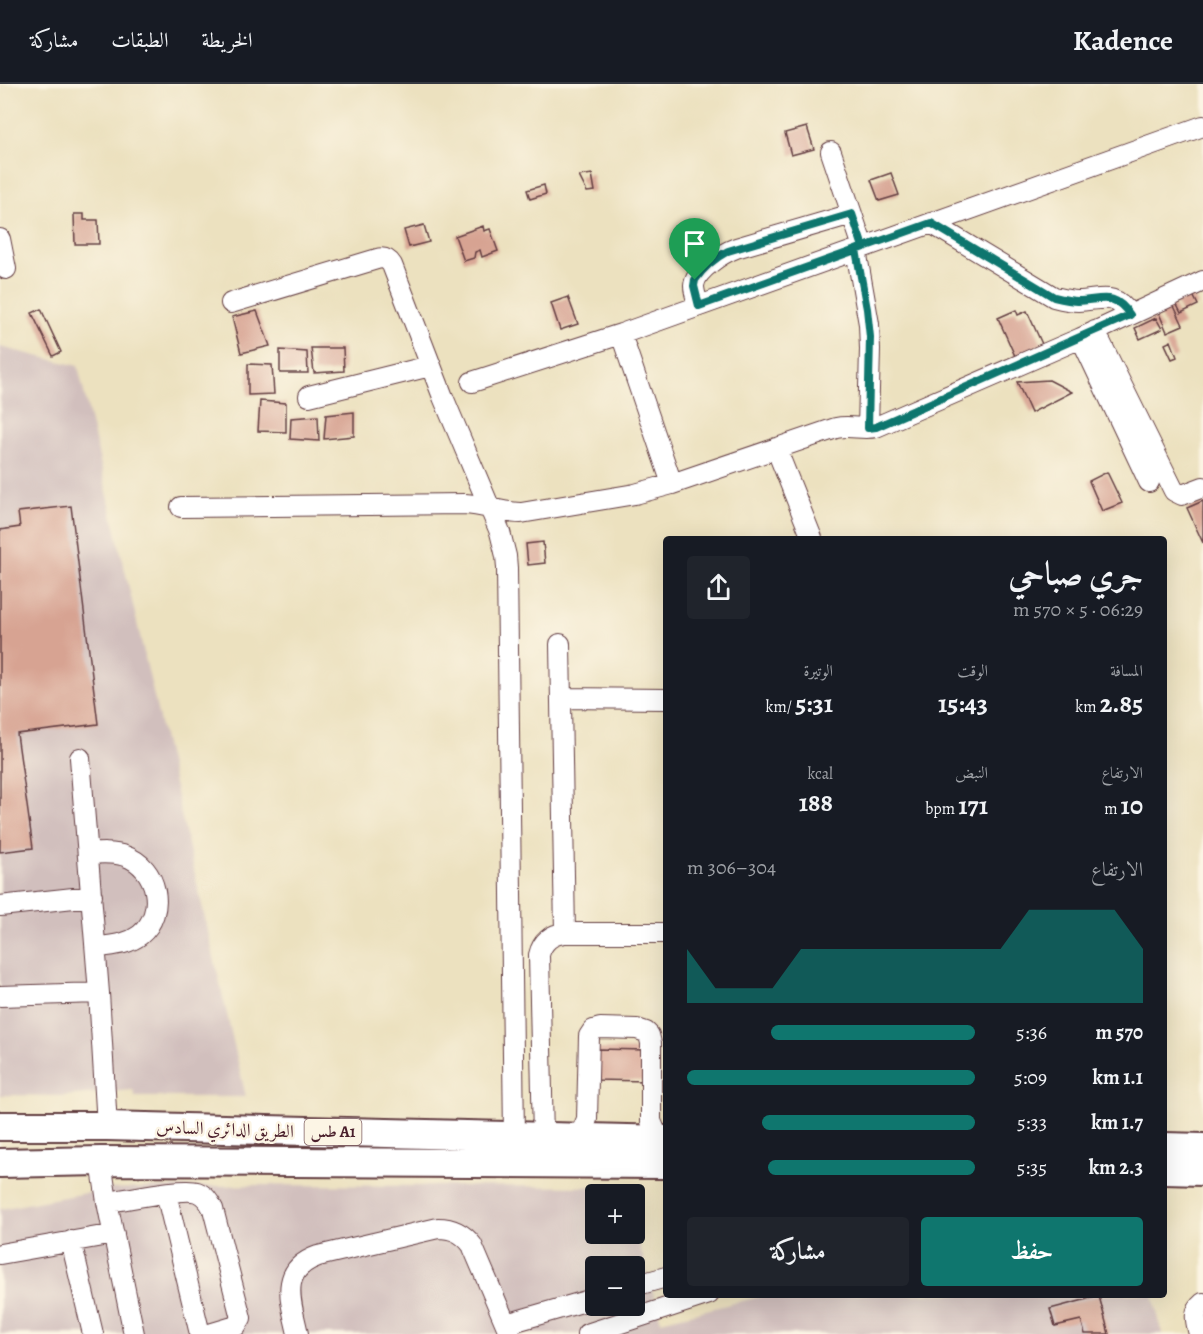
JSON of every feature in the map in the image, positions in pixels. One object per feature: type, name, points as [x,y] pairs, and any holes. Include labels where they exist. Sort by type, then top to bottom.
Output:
[{"type":"highway","name":"الطريق الدائري السادس","points":[[0,1126],[107,1126],[576,1138],[663,1148]]},
{"type":"highway","points":[[1167,1147],[1203,1148]]},
{"type":"highway","name":"الطريق الدائري السادس","points":[[0,1163],[663,1148]]},
{"type":"highway","points":[[1167,1170],[1203,1171]]},
{"type":"street","points":[[472,382],[621,334],[1203,126]]},
{"type":"street","points":[[831,152],[852,214],[859,248],[870,337],[868,428]]},
{"type":"street","points":[[699,306],[694,286],[695,280],[720,255],[736,248],[852,214]]},
{"type":"street","points":[[931,223],[1054,297],[1071,301],[1111,299],[1119,302],[1130,315]]},
{"type":"street","points":[[0,239],[6,269]]},
{"type":"street","points":[[231,303],[377,259],[387,260],[392,265],[430,366],[503,543],[507,568],[514,1137]]},
{"type":"street","points":[[181,507],[465,504],[521,513],[635,494],[672,484],[836,428],[876,427],[1088,335],[1203,281]]},
{"type":"street","points":[[621,334],[672,484]]},
{"type":"street","points":[[1088,335],[1118,358],[1174,491],[1182,495],[1203,487]]},
{"type":"street","points":[[1088,335],[1149,482]]},
{"type":"street","points":[[309,396],[430,366]]},
{"type":"street","points":[[776,448],[811,536]]},
{"type":"street","points":[[560,644],[565,933]]},
{"type":"street","points":[[561,698],[663,699]]},
{"type":"street","points":[[80,758],[96,948],[107,1126]]},
{"type":"street","points":[[88,854],[113,853],[135,860],[151,878],[155,890],[154,914],[149,925],[141,934],[120,944],[96,948]]},
{"type":"street","points":[[0,906],[92,896]]},
{"type":"street","points":[[543,1138],[540,950],[551,936],[565,933],[663,933]]},
{"type":"street","points":[[0,996],[99,993]]},
{"type":"street","points":[[576,1138],[581,1133],[587,1119],[589,1036],[593,1030],[600,1028],[642,1029],[649,1035],[651,1043],[651,1121],[663,1145]]},
{"type":"street","points":[[101,1161],[134,1334]]},
{"type":"street","points":[[107,1202],[184,1190],[198,1193],[210,1202],[242,1318],[236,1326],[209,1334]]},
{"type":"street","points":[[166,1193],[200,1334]]},
{"type":"street","points":[[298,1334],[290,1287],[292,1276],[298,1266],[318,1256],[438,1228],[454,1230],[467,1238],[472,1245],[508,1329],[585,1302]]},
{"type":"street","points":[[0,1254],[114,1234]]},
{"type":"street","points":[[71,1241],[93,1334]]},
{"type":"street","points":[[645,1284],[663,1278]]},
{"type":"street","points":[[587,1334],[697,1298]]},
{"type":"street","points":[[1199,1334],[1195,1313],[1203,1303]]},
{"type":"shaded area","points":[[0,347],[78,366],[246,1097],[135,1097],[133,1090],[64,1096],[0,1095]]},
{"type":"shaded area","points":[[256,1185],[585,1187],[585,1244],[639,1244],[642,1256],[585,1256],[585,1316],[645,1316],[645,1265],[661,1321],[755,1298],[1154,1298],[1162,1334],[0,1334],[0,1209],[107,1189]]},
{"type":"building","points":[[807,127],[814,149],[791,155],[785,133]]},
{"type":"building","points":[[891,173],[899,195],[879,201],[871,180]]},
{"type":"building","points":[[592,174],[595,191],[587,192],[579,176]]},
{"type":"building","points":[[544,185],[546,194],[530,199],[527,190]]},
{"type":"building","points":[[74,214],[84,214],[84,220],[98,220],[99,244],[75,244]]},
{"type":"building","points":[[424,225],[429,242],[409,247],[404,230]]},
{"type":"building","points":[[483,226],[484,231],[490,229],[498,251],[482,257],[480,250],[475,252],[474,258],[464,261],[455,236]]},
{"type":"building","points":[[1193,295],[1198,305],[1181,313],[1176,303]]},
{"type":"building","points":[[568,297],[578,324],[560,330],[551,303]]},
{"type":"building","points":[[1173,304],[1183,325],[1167,332],[1158,311]]},
{"type":"building","points":[[41,309],[61,352],[53,356],[32,313]]},
{"type":"building","points":[[1016,310],[1018,315],[1027,311],[1042,344],[1015,356],[998,318]]},
{"type":"building","points":[[257,311],[270,346],[241,353],[232,317]]},
{"type":"building","points":[[1156,318],[1162,329],[1140,339],[1135,328]]},
{"type":"building","points":[[1171,341],[1177,357],[1172,359],[1165,344]]},
{"type":"building","points":[[311,348],[343,348],[344,371],[314,373]]},
{"type":"building","points":[[280,350],[307,352],[308,373],[280,373]]},
{"type":"building","points":[[248,364],[272,365],[274,394],[248,395]]},
{"type":"building","points":[[1049,380],[1072,392],[1031,413],[1017,382]]},
{"type":"building","points":[[260,401],[286,403],[286,432],[258,431]]},
{"type":"building","points":[[354,412],[354,436],[324,439],[326,415]]},
{"type":"building","points":[[318,416],[319,441],[290,439],[291,418]]},
{"type":"building","points":[[1107,472],[1122,503],[1102,511],[1089,481]]},
{"type":"building","points":[[1203,501],[1203,543],[1187,508]]},
{"type":"building","points":[[71,506],[98,724],[17,734],[33,848],[0,852],[0,530],[20,527],[18,512]]},
{"type":"building","points":[[543,542],[545,563],[528,565],[526,544]]},
{"type":"building","points":[[597,1049],[647,1050],[647,1081],[596,1080]]},
{"type":"building","points":[[1100,1298],[1109,1334],[1085,1334],[1081,1320],[1055,1326],[1050,1309]]},
{"type":"route","points":[[695,280],[694,286],[699,306],[863,247],[931,223],[1054,297],[1071,301],[1111,299],[1119,302],[1130,315],[876,427],[868,428],[869,324],[856,250],[863,247],[852,214],[728,251],[712,261],[695,280]]}]
